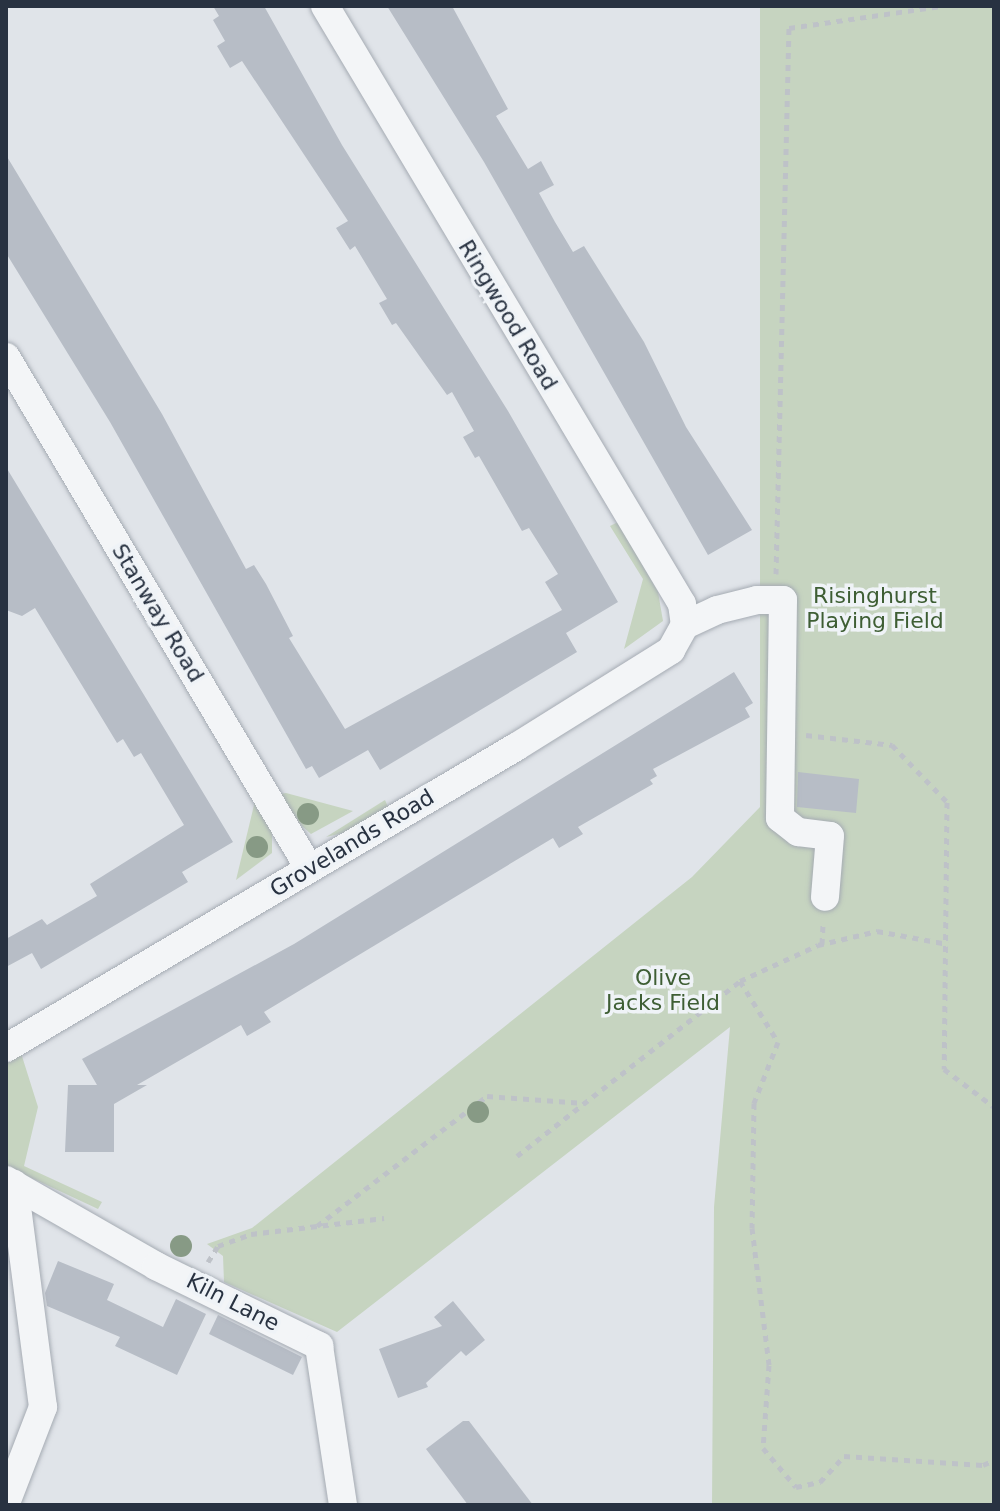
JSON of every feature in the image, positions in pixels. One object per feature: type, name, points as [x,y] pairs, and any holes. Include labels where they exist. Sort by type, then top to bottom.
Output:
[{"type":"street","name":"Ringwood Road","points":[[325,6],[682,604],[685,625]]},
{"type":"street","name":"Stanway Road","points":[[6,357],[309,868]]},
{"type":"street","points":[[685,625],[757,600],[783,600],[780,818],[798,832],[830,836],[825,897]]},
{"type":"street","name":"Grovelands Road","points":[[6,1048],[671,650],[685,625]]},
{"type":"street","points":[[6,1503],[43,1407],[10,1182]]},
{"type":"street","name":"Kiln Lane","points":[[10,1182],[101,1236],[319,1346],[343,1505]]},
{"type":"path","points":[[757,600],[776,588],[789,28],[942,6]]},
{"type":"path","points":[[780,732],[892,745],[947,802],[948,944],[944,1069],[994,1107]]},
{"type":"path","points":[[517,1156],[740,981],[818,945],[877,931],[948,944]]},
{"type":"path","points":[[740,981],[778,1042],[754,1103],[752,1228],[769,1365],[763,1448],[796,1487],[820,1482],[844,1456],[983,1465],[994,1460]]},
{"type":"path","points":[[317,1226],[487,1096],[585,1103]]},
{"type":"path","points":[[195,1283],[218,1246],[251,1234],[384,1218]]},
{"type":"green space","points":[[760,6],[994,6],[994,1505],[712,1505],[714,1207],[730,1027],[337,1332],[224,1282],[223,1256],[207,1244],[252,1228],[692,877],[760,807]]},
{"type":"green space","points":[[618,522],[658,592],[663,621],[624,649],[643,579],[610,526]]},
{"type":"green space","points":[[280,794],[353,811],[311,834],[294,819]]},
{"type":"green space","points":[[385,800],[388,807],[347,832],[326,837]]},
{"type":"green space","points":[[255,801],[272,832],[272,853],[236,880]]},
{"type":"green space","points":[[21,1053],[38,1107],[24,1166],[102,1202],[98,1209],[6,1166],[6,1062]]},
{"type":"building","points":[[213,6],[264,6],[342,145],[508,411],[618,602],[566,633],[577,652],[380,770],[368,750],[319,778],[312,766],[306,769],[110,422],[6,253],[6,155],[162,414],[246,569],[254,565],[266,584],[293,636],[289,638],[345,729],[562,610],[545,582],[558,574],[529,528],[522,531],[479,456],[475,458],[463,437],[474,431],[452,392],[447,395],[396,323],[392,325],[379,303],[387,299],[355,246],[350,250],[336,228],[348,221],[242,61],[230,68],[217,46],[225,41],[213,20],[219,16]]},
{"type":"building","points":[[387,6],[452,6],[508,109],[496,116],[528,169],[541,161],[554,185],[539,193],[555,222],[573,252],[584,246],[644,342],[686,427],[752,530],[708,555],[484,162]]},
{"type":"building","points":[[6,467],[233,842],[182,872],[188,882],[41,969],[32,953],[6,967],[6,939],[42,919],[47,925],[97,896],[90,884],[184,825],[141,753],[134,757],[123,739],[117,743],[35,608],[22,616],[6,610]]},
{"type":"building","points":[[734,672],[753,703],[745,708],[750,717],[653,769],[657,776],[650,780],[653,784],[578,827],[583,834],[559,848],[553,838],[264,1012],[271,1022],[247,1036],[241,1025],[137,1085],[147,1085],[114,1104],[114,1152],[65,1152],[68,1085],[97,1085],[82,1059],[294,944]]},
{"type":"building","points":[[798,772],[859,779],[856,813],[797,807]]},
{"type":"building","points":[[58,1261],[114,1284],[107,1300],[163,1327],[176,1299],[206,1314],[177,1375],[115,1346],[120,1337],[47,1306],[45,1293]]},
{"type":"building","points":[[453,1301],[485,1340],[466,1356],[461,1351],[426,1383],[428,1387],[398,1398],[379,1349],[442,1326],[434,1317]]},
{"type":"building","points":[[218,1315],[302,1357],[293,1375],[209,1334]]},
{"type":"building","points":[[463,1421],[469,1421],[533,1505],[468,1505],[426,1449]]},
{"type":"park label","name":"Risinghurst Playing Field","points":[[875,608]]},
{"type":"park label","name":"Olive Jacks Field","points":[[663,990]]}]
